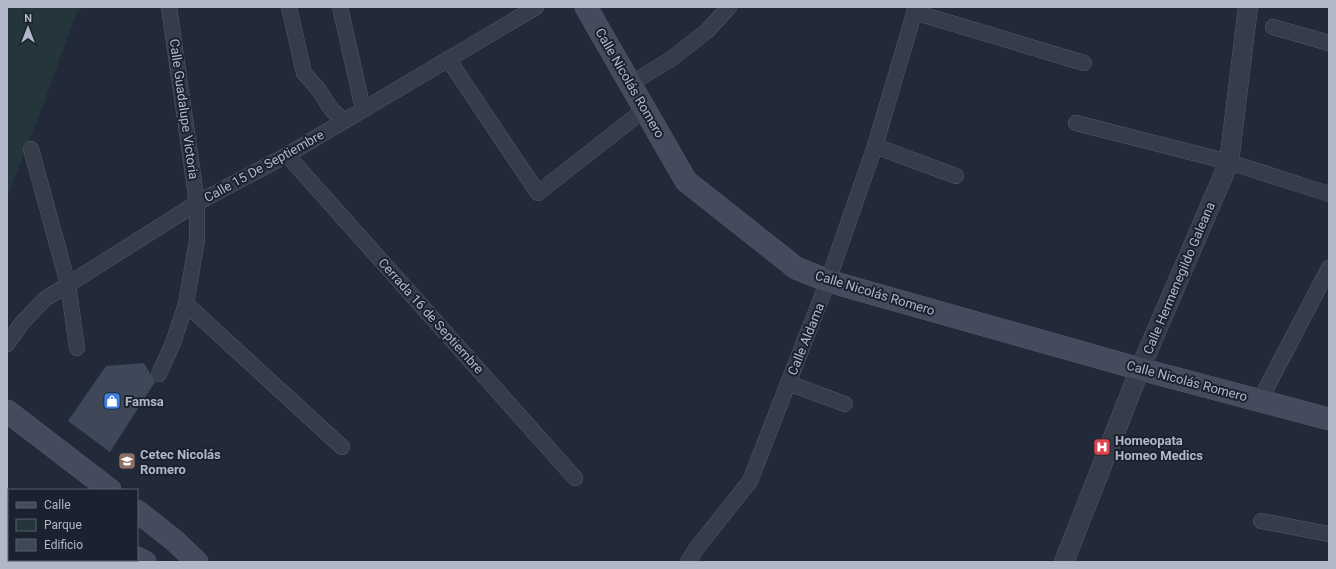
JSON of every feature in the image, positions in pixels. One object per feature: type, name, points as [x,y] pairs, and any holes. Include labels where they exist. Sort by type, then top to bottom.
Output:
[{"type":"main road","name":"Calle Nicolás Romero","points":[[586,7],[686,181],[796,268],[828,282],[1140,369],[1329,419]]},
{"type":"main road","points":[[7,411],[109,489]]},
{"type":"main road","points":[[138,512],[175,541],[197,562]]},
{"type":"street","name":"Calle Guadalupe Victoria","points":[[159,374],[173,342],[186,304],[197,240],[197,203],[169,7]]},
{"type":"street","points":[[289,7],[304,72],[319,90],[331,109],[344,121]]},
{"type":"street","points":[[340,7],[363,109]]},
{"type":"street","name":"Calle 15 De Septiembre","points":[[7,344],[22,324],[45,299],[68,284],[197,203],[287,154],[536,7]]},
{"type":"street","points":[[630,84],[671,59],[707,31],[729,7]]},
{"type":"street","name":"Calle Hermenegildo Galeana","points":[[1064,562],[1140,369],[1229,162],[1248,7]]},
{"type":"street","points":[[915,10],[1084,63]]},
{"type":"street","name":"Calle Aldama","points":[[688,562],[696,548],[750,481],[828,282],[875,146],[915,10]]},
{"type":"street","points":[[1273,27],[1329,43]]},
{"type":"street","points":[[448,59],[538,193],[645,109]]},
{"type":"street","points":[[1076,123],[1229,162],[1329,194]]},
{"type":"street","points":[[875,146],[956,176]]},
{"type":"street","points":[[31,149],[68,284],[77,348]]},
{"type":"street","name":"Cerrada 16 de Septiembre","points":[[287,154],[575,478]]},
{"type":"street","name":"Calle Nicolás Romero","points":[[1260,400],[1329,268]]},
{"type":"street","points":[[186,304],[342,446]]},
{"type":"street","points":[[788,383],[844,404]]},
{"type":"street","points":[[1261,521],[1329,534]]},
{"type":"green space","points":[[7,7],[82,7],[76,14],[43,105],[7,197]]},
{"type":"building","name":"Famsa","points":[[144,363],[155,382],[110,452],[68,421],[106,366]]},
{"type":"place","name":"Famsa","points":[[112,401]]},
{"type":"place","name":"Homeopata Homeo Medics","points":[[1102,447]]},
{"type":"place","name":"Cetec Nicolás Romero","points":[[127,461]]}]
